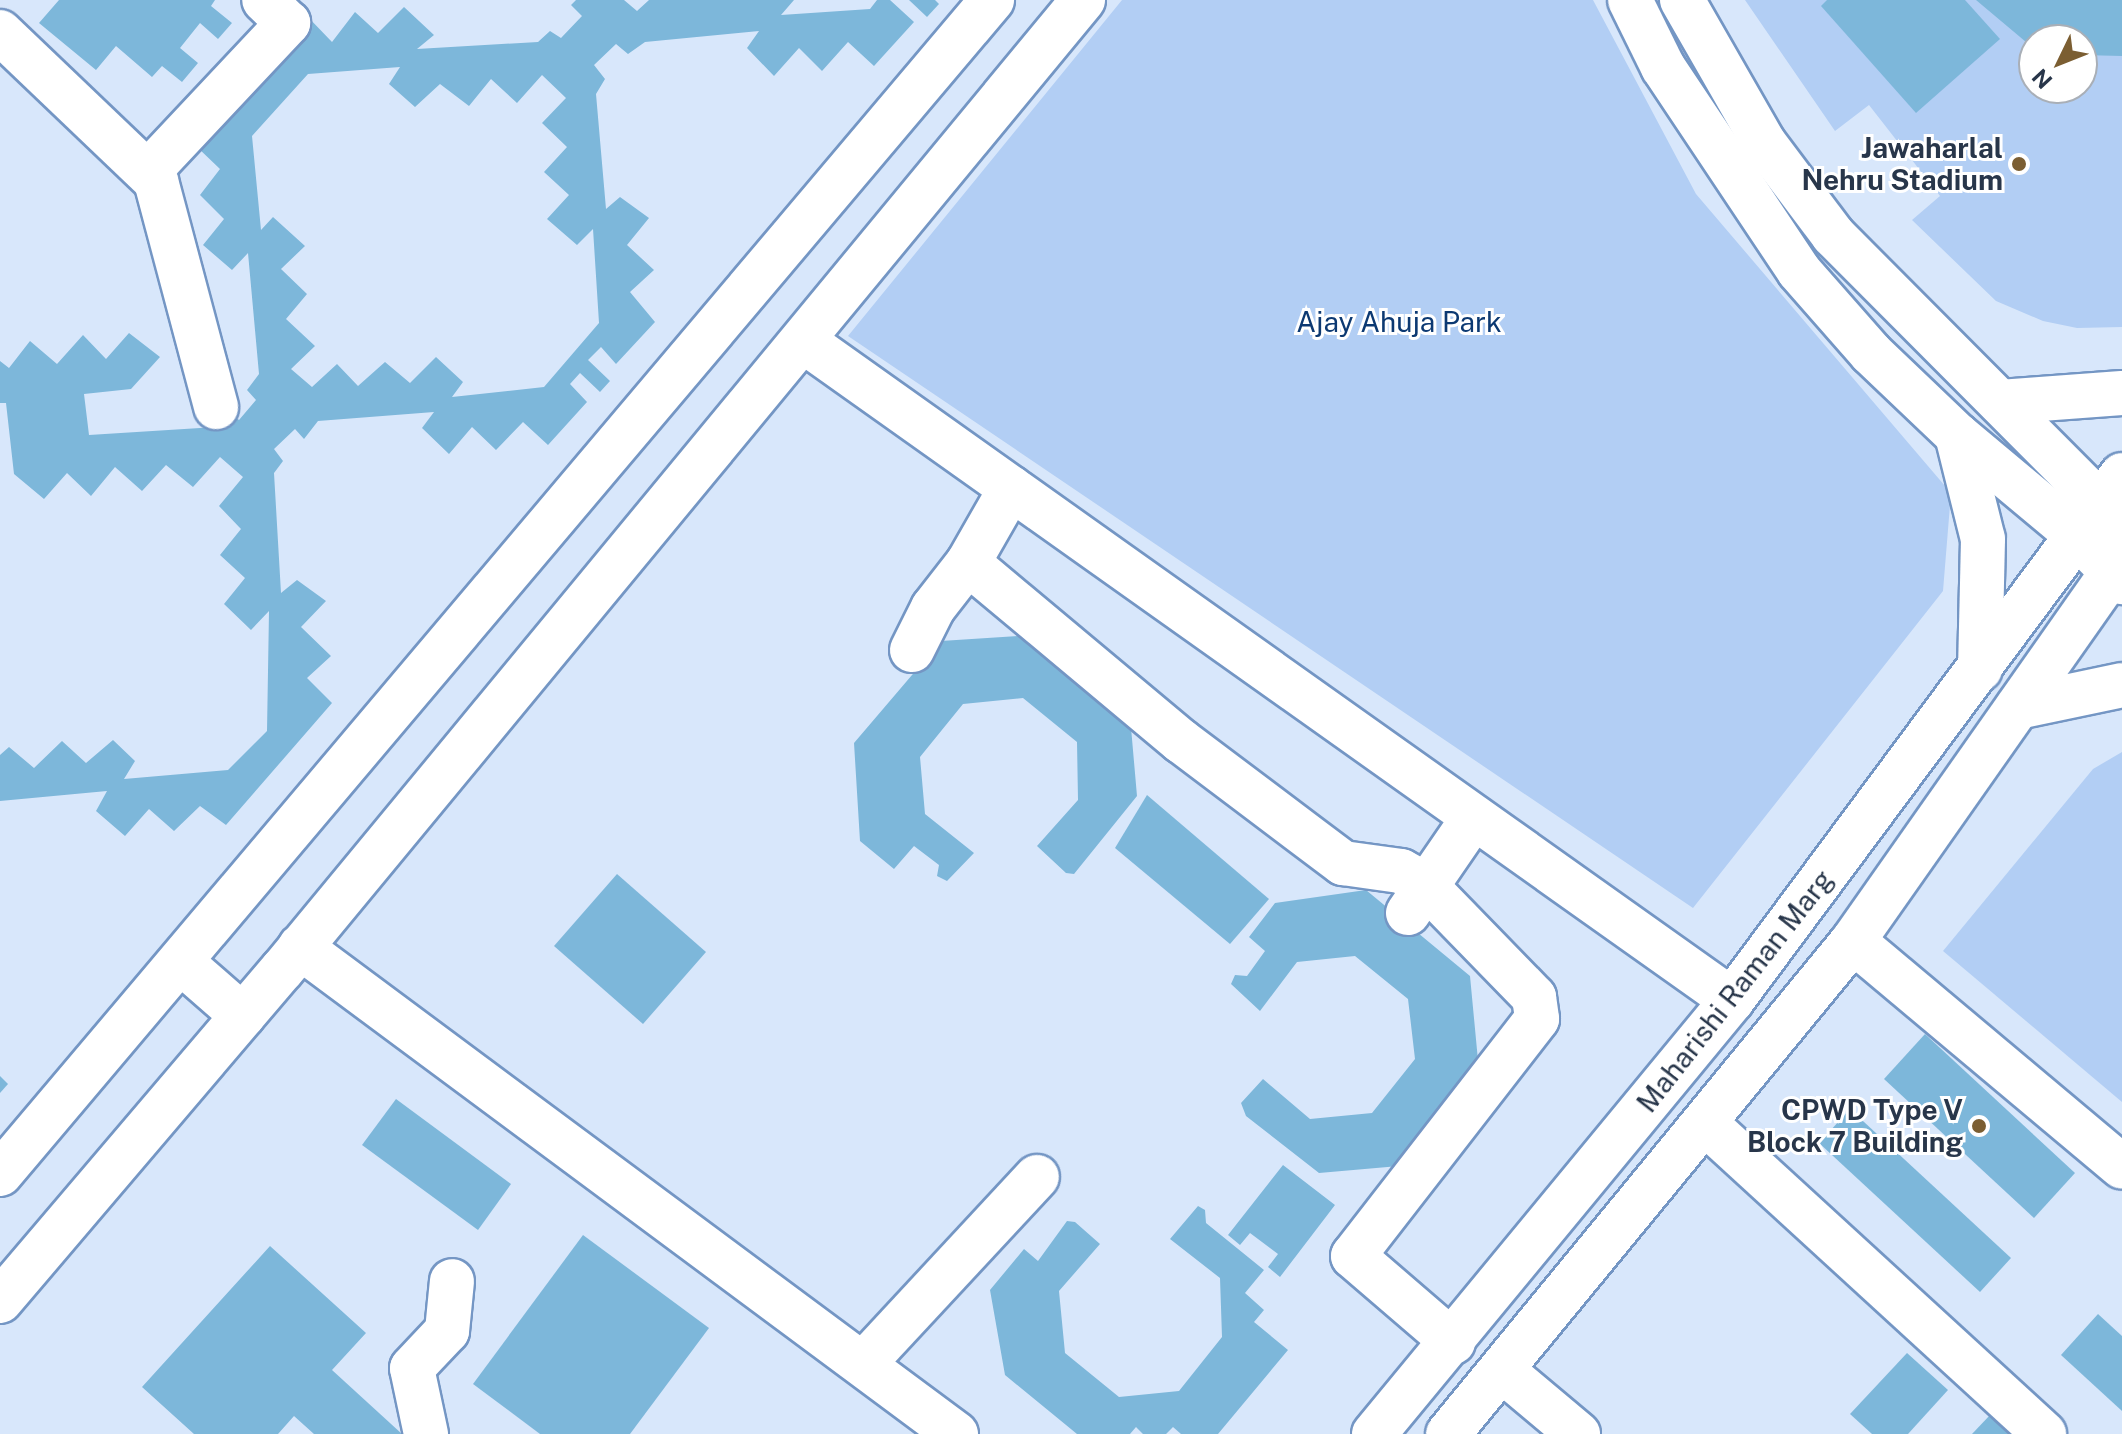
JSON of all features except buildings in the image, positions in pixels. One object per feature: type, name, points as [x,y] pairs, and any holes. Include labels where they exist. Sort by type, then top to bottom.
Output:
[{"type":"street","points":[[0,1174],[992,0]]},
{"type":"street","points":[[0,1301],[243,1016],[805,342],[1083,0]]},
{"type":"street","points":[[1630,0],[1671,80],[1799,271],[1871,353],[1957,435],[2104,509]]},
{"type":"street","points":[[1682,0],[1764,143],[1833,235],[2104,509],[2118,571]]},
{"type":"street","points":[[150,170],[288,8]]},
{"type":"street","points":[[0,32],[150,170],[216,407]]},
{"type":"street","points":[[805,342],[1732,1000]]},
{"type":"street","points":[[2000,402],[2122,393]]},
{"type":"street","points":[[1957,435],[1983,539],[1980,669]]},
{"type":"street","points":[[912,650],[933,608],[968,563],[1011,488]]},
{"type":"street","name":"Maharishi Raman Marg","points":[[1374,1434],[1732,1000],[2104,509]]},
{"type":"street","points":[[968,563],[1193,751],[1343,863],[1401,871],[1416,899],[1534,997],[1537,1019],[1353,1256],[1453,1342]]},
{"type":"street","name":"Maharishi Raman Marg","points":[[1448,1434],[1503,1371],[1853,941],[2118,571]]},
{"type":"street","points":[[2018,707],[2122,685]]},
{"type":"street","points":[[1416,899],[1474,817]]},
{"type":"street","points":[[1853,941],[2122,1167]]},
{"type":"street","points":[[300,947],[956,1434]]},
{"type":"street","points":[[181,962],[243,1016]]},
{"type":"street","points":[[1705,1123],[2044,1434]]},
{"type":"street","points":[[864,1363],[1037,1177]]},
{"type":"street","points":[[426,1434],[412,1368],[447,1331],[452,1281]]},
{"type":"street","points":[[1503,1371],[1578,1434]]},
{"type":"green space","name":"Ajay Ahuja Park","points":[[1122,0],[1593,0],[1696,194],[1951,493],[1943,591],[1693,908],[848,336]]},
{"type":"green space","name":"Jawaharlal Nehru Stadium","points":[[1745,0],[2122,0],[2122,327],[2077,328],[2043,321],[1996,301],[1912,220],[1940,196],[1869,105],[1835,131]]},
{"type":"green space","points":[[2122,752],[2122,1102],[1943,951],[2093,769]]},
{"type":"place","name":"Jawaharlal Nehru Stadium","points":[[2019,164]]},
{"type":"place","name":"CPWD Type V Block 7 Building","points":[[1979,1126]]}]
